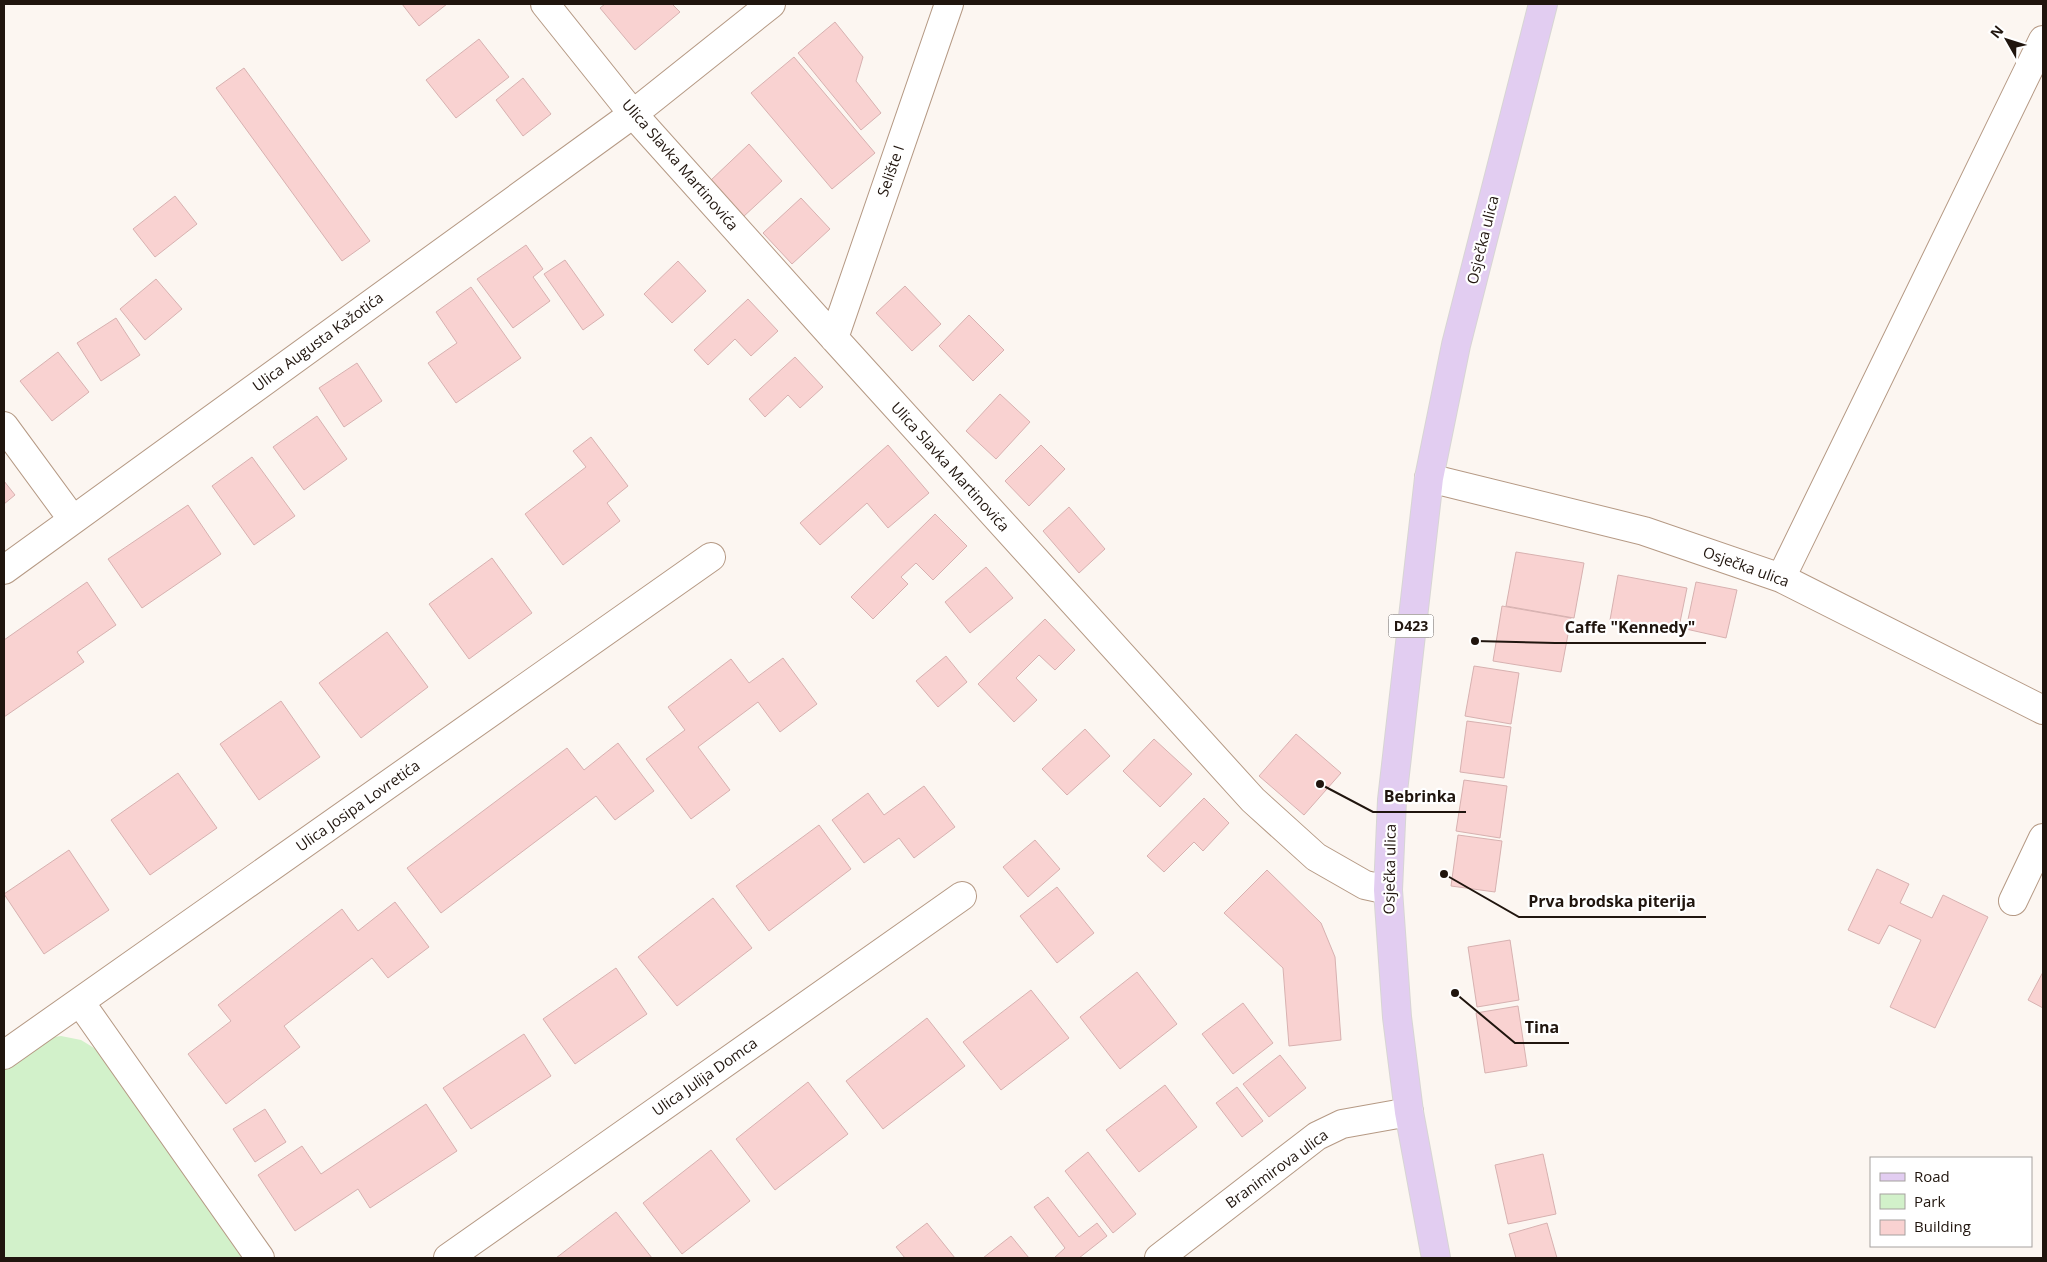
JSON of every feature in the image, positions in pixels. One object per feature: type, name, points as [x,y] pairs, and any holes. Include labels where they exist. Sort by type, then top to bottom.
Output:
[{"type":"main road","name":"Osječka ulica","points":[[1436,1258],[1409,1112],[1396,1016],[1388,890],[1392,800],[1429,478],[1456,345],[1544,4]]},
{"type":"street","name":"Ulica Slavka Martinovića","points":[[545,4],[633,114],[1253,800],[1316,857],[1365,885],[1388,890]]},
{"type":"street","points":[[633,114],[771,4]]},
{"type":"street","name":"Selište I","points":[[834,338],[949,4]]},
{"type":"street","points":[[1781,578],[2043,40]]},
{"type":"street","name":"Ulica Augusta Kažotića","points":[[4,570],[633,114]]},
{"type":"street","points":[[4,426],[73,520]]},
{"type":"street","name":"Osječka ulica","points":[[1429,478],[1644,531],[1781,578],[2043,710]]},
{"type":"street","name":"Ulica Josipa Lovretića","points":[[4,1055],[711,557]]},
{"type":"street","points":[[2013,901],[2043,838]]},
{"type":"street","name":"Ulica Julija Domca","points":[[448,1258],[962,896]]},
{"type":"street","points":[[80,1002],[260,1258]]},
{"type":"street","name":"Branimirova ulica","points":[[1159,1258],[1317,1136],[1342,1124],[1409,1112]]},
{"type":"green space","points":[[61,1036],[81,1040],[99,1051],[242,1258],[4,1258],[4,1070],[48,1038]]},
{"type":"building","points":[[402,4],[447,4],[419,26]]},
{"type":"building","points":[[605,4],[672,4],[680,12],[635,50],[600,8]]},
{"type":"building","points":[[835,22],[863,57],[856,81],[881,113],[861,130],[798,53]]},
{"type":"building","points":[[479,39],[509,77],[456,118],[426,80]]},
{"type":"building","points":[[794,57],[875,153],[832,189],[751,93]]},
{"type":"building","points":[[244,68],[370,241],[342,261],[216,88]]},
{"type":"building","points":[[523,78],[551,114],[523,136],[496,100]]},
{"type":"building","points":[[749,144],[782,181],[743,217],[710,181]]},
{"type":"building","points":[[175,196],[197,224],[155,257],[133,229]]},
{"type":"building","points":[[801,198],[830,229],[792,264],[763,233]]},
{"type":"building","points":[[526,245],[543,269],[533,277],[550,301],[513,328],[477,279]]},
{"type":"building","points":[[565,260],[604,315],[583,330],[544,274]]},
{"type":"building","points":[[678,261],[706,291],[672,323],[644,294]]},
{"type":"building","points":[[156,279],[182,309],[145,340],[120,309]]},
{"type":"building","points":[[905,286],[941,324],[912,351],[876,313]]},
{"type":"building","points":[[471,287],[521,358],[456,403],[428,363],[457,343],[436,312]]},
{"type":"building","points":[[748,299],[778,331],[751,356],[735,339],[708,365],[694,350]]},
{"type":"building","points":[[969,315],[1004,350],[973,381],[939,346]]},
{"type":"building","points":[[116,318],[140,355],[101,381],[77,343]]},
{"type":"building","points":[[58,352],[89,392],[52,421],[20,381]]},
{"type":"building","points":[[795,357],[823,387],[800,408],[788,395],[765,417],[749,399]]},
{"type":"building","points":[[357,363],[382,401],[344,427],[319,388]]},
{"type":"building","points":[[1000,394],[1030,422],[996,459],[966,431]]},
{"type":"building","points":[[317,416],[347,459],[304,490],[273,447]]},
{"type":"building","points":[[591,437],[628,486],[607,503],[620,521],[563,565],[525,514],[586,467],[573,451]]},
{"type":"building","points":[[888,445],[929,493],[888,528],[867,503],[820,545],[800,523]]},
{"type":"building","points":[[1041,445],[1065,469],[1029,506],[1005,481]]},
{"type":"building","points":[[252,457],[295,516],[254,545],[212,486]]},
{"type":"building","points":[[4,481],[15,495],[4,504]]},
{"type":"building","points":[[188,505],[221,554],[142,608],[108,559]]},
{"type":"building","points":[[1069,507],[1105,549],[1079,573],[1043,531]]},
{"type":"building","points":[[935,514],[967,546],[933,580],[916,563],[901,577],[908,584],[873,619],[851,597]]},
{"type":"building","points":[[1516,552],[1584,563],[1574,618],[1506,606]]},
{"type":"building","points":[[492,558],[532,613],[469,659],[429,604]]},
{"type":"building","points":[[986,567],[1013,598],[970,633],[945,602]]},
{"type":"building","points":[[1618,575],[1687,588],[1678,632],[1610,620]]},
{"type":"building","points":[[87,582],[116,625],[77,652],[84,662],[4,717],[4,640]]},
{"type":"building","points":[[1696,582],[1737,590],[1726,638],[1686,629]]},
{"type":"building","points":[[1502,606],[1571,618],[1561,672],[1493,661]]},
{"type":"building","points":[[1045,619],[1075,650],[1055,670],[1039,655],[1016,678],[1037,700],[1014,722],[978,684]]},
{"type":"building","points":[[387,632],[428,687],[361,738],[319,683]]},
{"type":"building","points":[[946,656],[967,682],[938,707],[916,681]]},
{"type":"building","points":[[783,658],[817,704],[780,732],[758,702],[698,747],[730,790],[691,819],[646,759],[685,730],[668,707],[731,659],[749,683]]},
{"type":"building","points":[[1474,666],[1519,673],[1511,724],[1465,716]]},
{"type":"building","points":[[281,701],[320,757],[259,800],[220,744]]},
{"type":"building","points":[[1467,721],[1511,727],[1504,778],[1460,772]]},
{"type":"building","points":[[1085,729],[1110,756],[1067,795],[1042,769]]},
{"type":"building","points":[[1296,734],[1341,773],[1304,815],[1259,776]]},
{"type":"building","points":[[1154,739],[1192,774],[1160,807],[1123,771]]},
{"type":"building","points":[[618,743],[654,791],[615,820],[596,796],[441,913],[407,868],[567,748],[584,770]]},
{"type":"building","points":[[178,773],[217,828],[150,875],[111,820]]},
{"type":"building","points":[[1464,780],[1507,786],[1500,838],[1456,831]]},
{"type":"building","points":[[924,786],[955,827],[914,858],[899,838],[864,863],[832,820],[868,793],[884,815]]},
{"type":"building","points":[[1204,798],[1229,823],[1203,851],[1194,842],[1164,872],[1147,856]]},
{"type":"building","points":[[819,825],[851,869],[769,931],[736,886]]},
{"type":"building","points":[[1458,835],[1502,841],[1495,892],[1451,886]]},
{"type":"building","points":[[1035,840],[1060,869],[1028,897],[1003,867]]},
{"type":"building","points":[[69,850],[109,910],[44,954],[4,894]]},
{"type":"building","points":[[1877,869],[1909,884],[1900,903],[1932,918],[1943,895],[1988,917],[1935,1028],[1890,1007],[1921,940],[1889,925],[1879,944],[1848,930]]},
{"type":"building","points":[[1267,870],[1321,923],[1335,957],[1341,1040],[1289,1046],[1283,968],[1224,913]]},
{"type":"building","points":[[1057,887],[1094,933],[1057,963],[1020,916]]},
{"type":"building","points":[[713,898],[752,948],[677,1006],[638,957]]},
{"type":"building","points":[[395,902],[429,947],[388,978],[372,958],[284,1026],[300,1047],[226,1104],[188,1054],[231,1021],[218,1005],[342,909],[358,931]]},
{"type":"building","points":[[1510,940],[1519,1000],[1477,1007],[1468,947]]},
{"type":"building","points":[[616,968],[647,1014],[575,1064],[543,1019]]},
{"type":"building","points":[[1137,972],[1177,1024],[1120,1069],[1080,1017]]},
{"type":"building","points":[[2043,972],[2043,1008],[2028,1000]]},
{"type":"building","points":[[1031,990],[1069,1038],[1001,1090],[963,1042]]},
{"type":"building","points":[[1243,1003],[1273,1043],[1233,1074],[1202,1034]]},
{"type":"building","points":[[1518,1006],[1527,1066],[1485,1073],[1476,1013]]},
{"type":"building","points":[[927,1018],[965,1066],[883,1129],[846,1081]]},
{"type":"building","points":[[524,1034],[551,1076],[471,1129],[443,1088]]},
{"type":"building","points":[[1280,1055],[1306,1088],[1269,1117],[1243,1084]]},
{"type":"building","points":[[808,1082],[848,1134],[775,1190],[736,1139]]},
{"type":"building","points":[[1165,1085],[1197,1127],[1139,1172],[1106,1130]]},
{"type":"building","points":[[1237,1087],[1263,1121],[1242,1137],[1216,1103]]},
{"type":"building","points":[[426,1104],[457,1151],[370,1208],[358,1189],[295,1231],[258,1175],[302,1146],[321,1174]]},
{"type":"building","points":[[265,1109],[286,1142],[255,1162],[233,1129]]},
{"type":"building","points":[[711,1150],[750,1201],[682,1254],[643,1203]]},
{"type":"building","points":[[1088,1152],[1136,1214],[1113,1233],[1065,1171]]},
{"type":"building","points":[[1543,1154],[1556,1214],[1508,1224],[1495,1165]]},
{"type":"building","points":[[1048,1197],[1079,1237],[1097,1223],[1107,1236],[1079,1258],[1054,1258],[1065,1248],[1034,1207]]},
{"type":"building","points":[[616,1212],[652,1258],[556,1258]]},
{"type":"building","points":[[927,1223],[955,1258],[905,1258],[896,1247]]},
{"type":"building","points":[[1547,1223],[1557,1258],[1516,1258],[1509,1234]]},
{"type":"building","points":[[1011,1236],[1029,1258],[983,1258]]},
{"type":"place","name":"Caffe \"Kennedy\"","points":[[1475,641]]},
{"type":"place","name":"Bebrinka","points":[[1320,784]]},
{"type":"place","name":"Prva brodska piterija","points":[[1444,874]]},
{"type":"place","name":"Tina","points":[[1455,993]]}]
